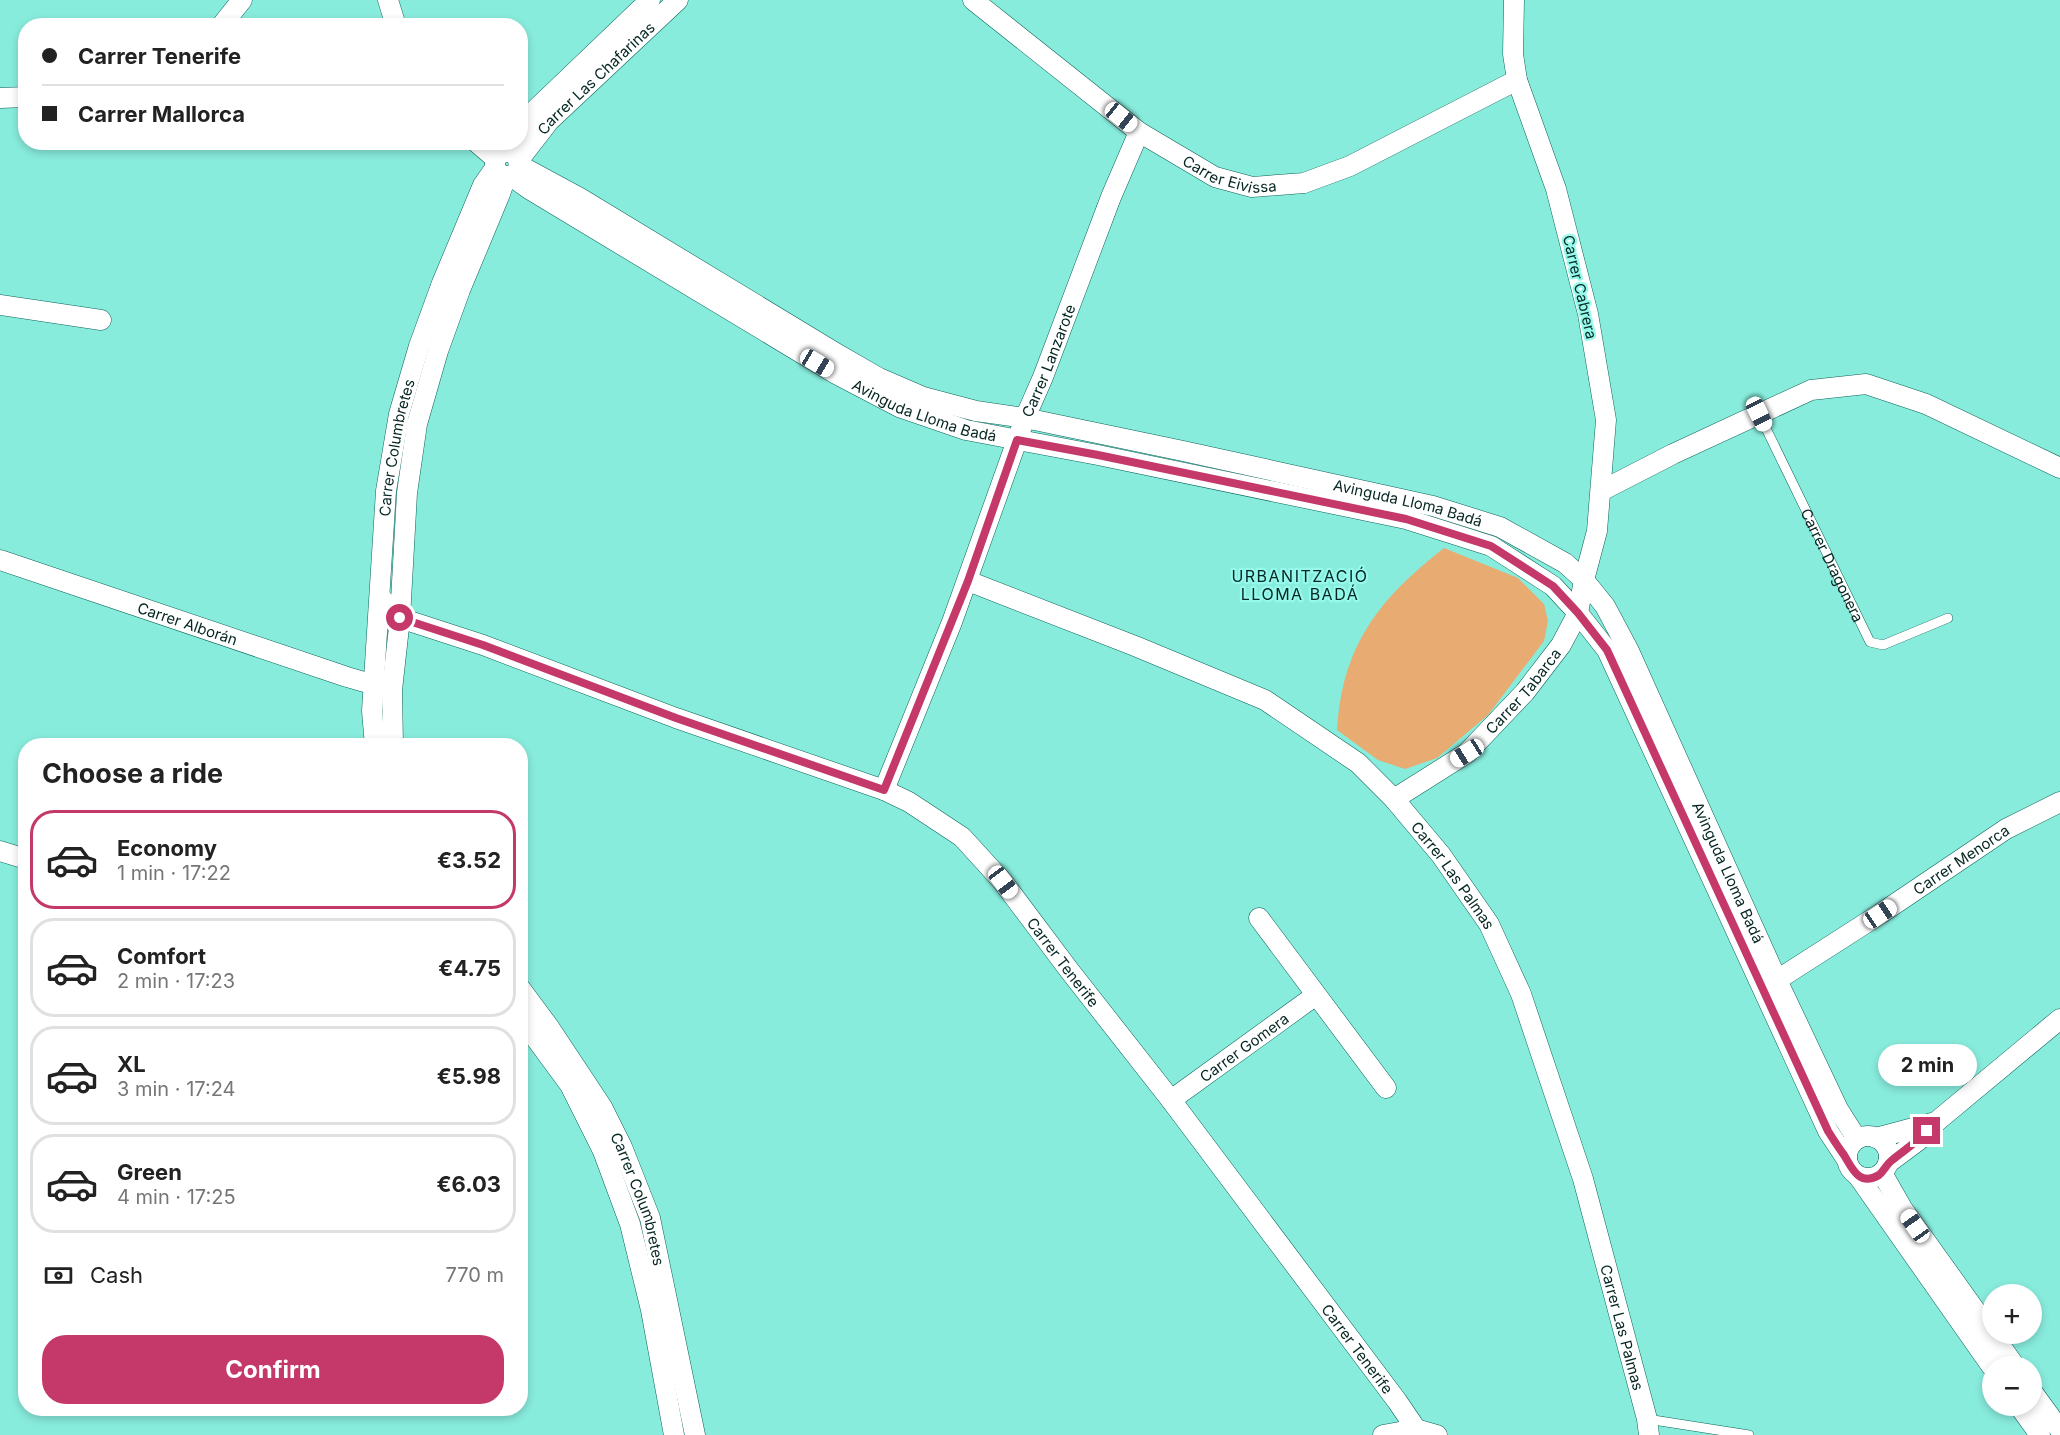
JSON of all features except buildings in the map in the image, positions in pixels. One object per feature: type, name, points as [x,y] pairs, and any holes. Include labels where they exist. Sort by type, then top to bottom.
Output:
[{"type":"street","points":[[227,18],[242,0]]},
{"type":"street","points":[[388,0],[394,18]]},
{"type":"street","name":"Carrer Las Chafarinas","points":[[528,121],[536,109],[650,0]]},
{"type":"street","name":"Carrer Las Chafarinas","points":[[528,143],[678,0]]},
{"type":"street","name":"Carrer Eivissa","points":[[973,0],[1139,132],[1215,177],[1252,187],[1304,183],[1350,166],[1517,80]]},
{"type":"street","name":"Carrer Cabrera","points":[[1514,0],[1513,54],[1517,80],[1556,189],[1588,314],[1606,420],[1597,531],[1584,580]]},
{"type":"street","points":[[0,98],[18,97]]},
{"type":"street","name":"Carrer Lanzarote","points":[[884,790],[968,581],[1025,418],[1043,377],[1111,197],[1139,132]]},
{"type":"street","points":[[488,150],[508,163]]},
{"type":"street","name":"Carrer Las Chafarinas","points":[[508,163],[521,150]]},
{"type":"street","name":"Avinguda Lloma Badá","points":[[508,163],[580,198],[879,378],[923,397],[976,411],[1025,418],[1433,506],[1500,527],[1565,563],[1584,580],[1605,606],[1629,651],[1777,980],[1838,1109],[1867,1138]]},
{"type":"street","name":"Avinguda Lloma Badá","points":[[508,163],[539,195],[817,363],[899,407],[966,430],[1406,519],[1491,546],[1553,586],[1607,650],[1828,1131],[1984,1356]]},
{"type":"street","name":"Carrer Columbretes","points":[[392,738],[383,688],[380,597],[386,491],[399,414],[419,346],[442,283],[483,185],[508,163]]},
{"type":"street","name":"Carrer Columbretes","points":[[374,738],[372,711],[383,688],[400,618],[406,493],[417,424],[438,351],[508,163]]},
{"type":"street","points":[[0,305],[101,320]]},
{"type":"street","points":[[1601,491],[1673,454],[1811,390],[1866,384],[1926,404],[2060,468]]},
{"type":"street","name":"Carrer Alborán","points":[[0,560],[383,688]]},
{"type":"street","name":"Carrer Tabarca","points":[[1394,799],[1467,753],[1526,692],[1561,645],[1578,613],[1584,580]]},
{"type":"street","name":"Carrer Las Palmas","points":[[968,581],[1265,700],[1358,763],[1394,799],[1441,855],[1489,924],[1521,994],[1583,1179],[1648,1427]]},
{"type":"street","points":[[380,597],[400,618]]},
{"type":"street","name":"Carrer Tenerife","points":[[400,618],[483,645],[676,718],[884,790],[909,802],[962,837],[1003,882],[1171,1100],[1397,1401],[1416,1432]]},
{"type":"street","name":"Carrer Menorca","points":[[1777,980],[2006,829],[2060,802]]},
{"type":"street","points":[[0,851],[18,857]]},
{"type":"street","points":[[1259,918],[1386,1088]]},
{"type":"street","name":"Carrer Gomera","points":[[1171,1100],[1316,995]]},
{"type":"street","name":"Carrer Columbretes","points":[[528,999],[602,1107],[626,1157],[650,1218],[695,1435]]},
{"type":"street","points":[[1936,1122],[1867,1138],[1849,1148],[1853,1168],[1870,1178],[1885,1168],[1919,1140],[1936,1122],[2060,1019]]},
{"type":"street","name":"Carrer Columbretes","points":[[528,1028],[570,1085],[607,1161],[630,1224],[651,1310],[674,1435]]},
{"type":"street","points":[[1867,1138],[1886,1146],[1888,1152],[1885,1168],[1902,1208],[2008,1356]]},
{"type":"street","points":[[2042,1405],[2060,1430]]},
{"type":"street","points":[[2026,1416],[2040,1435]]},
{"type":"street","points":[[1383,1435],[1416,1432],[1437,1435]]},
{"type":"lane","name":"Carrer Dragonera","points":[[1759,414],[1870,642],[1883,645],[1948,618]]},
{"type":"lane","name":"Carrer Las Palmas","points":[[1648,1427],[1749,1435]]},
{"type":"shaded area","points":[[1444,548],[1518,578],[1544,604],[1548,621],[1544,641],[1488,715],[1437,758],[1405,769],[1378,760],[1337,730],[1340,700],[1356,649],[1368,626],[1401,586]]},
{"type":"district","name":"URBANITZACIÓ LLOMA BADÁ","points":[[1300,585]]},
{"type":"route","points":[[400,618],[436,628],[676,718],[884,790],[968,581],[1017,440],[1406,519],[1491,546],[1553,586],[1607,650],[1828,1131],[1853,1172],[1864,1178],[1882,1173],[1888,1163],[1919,1140],[1927,1131]]}]
